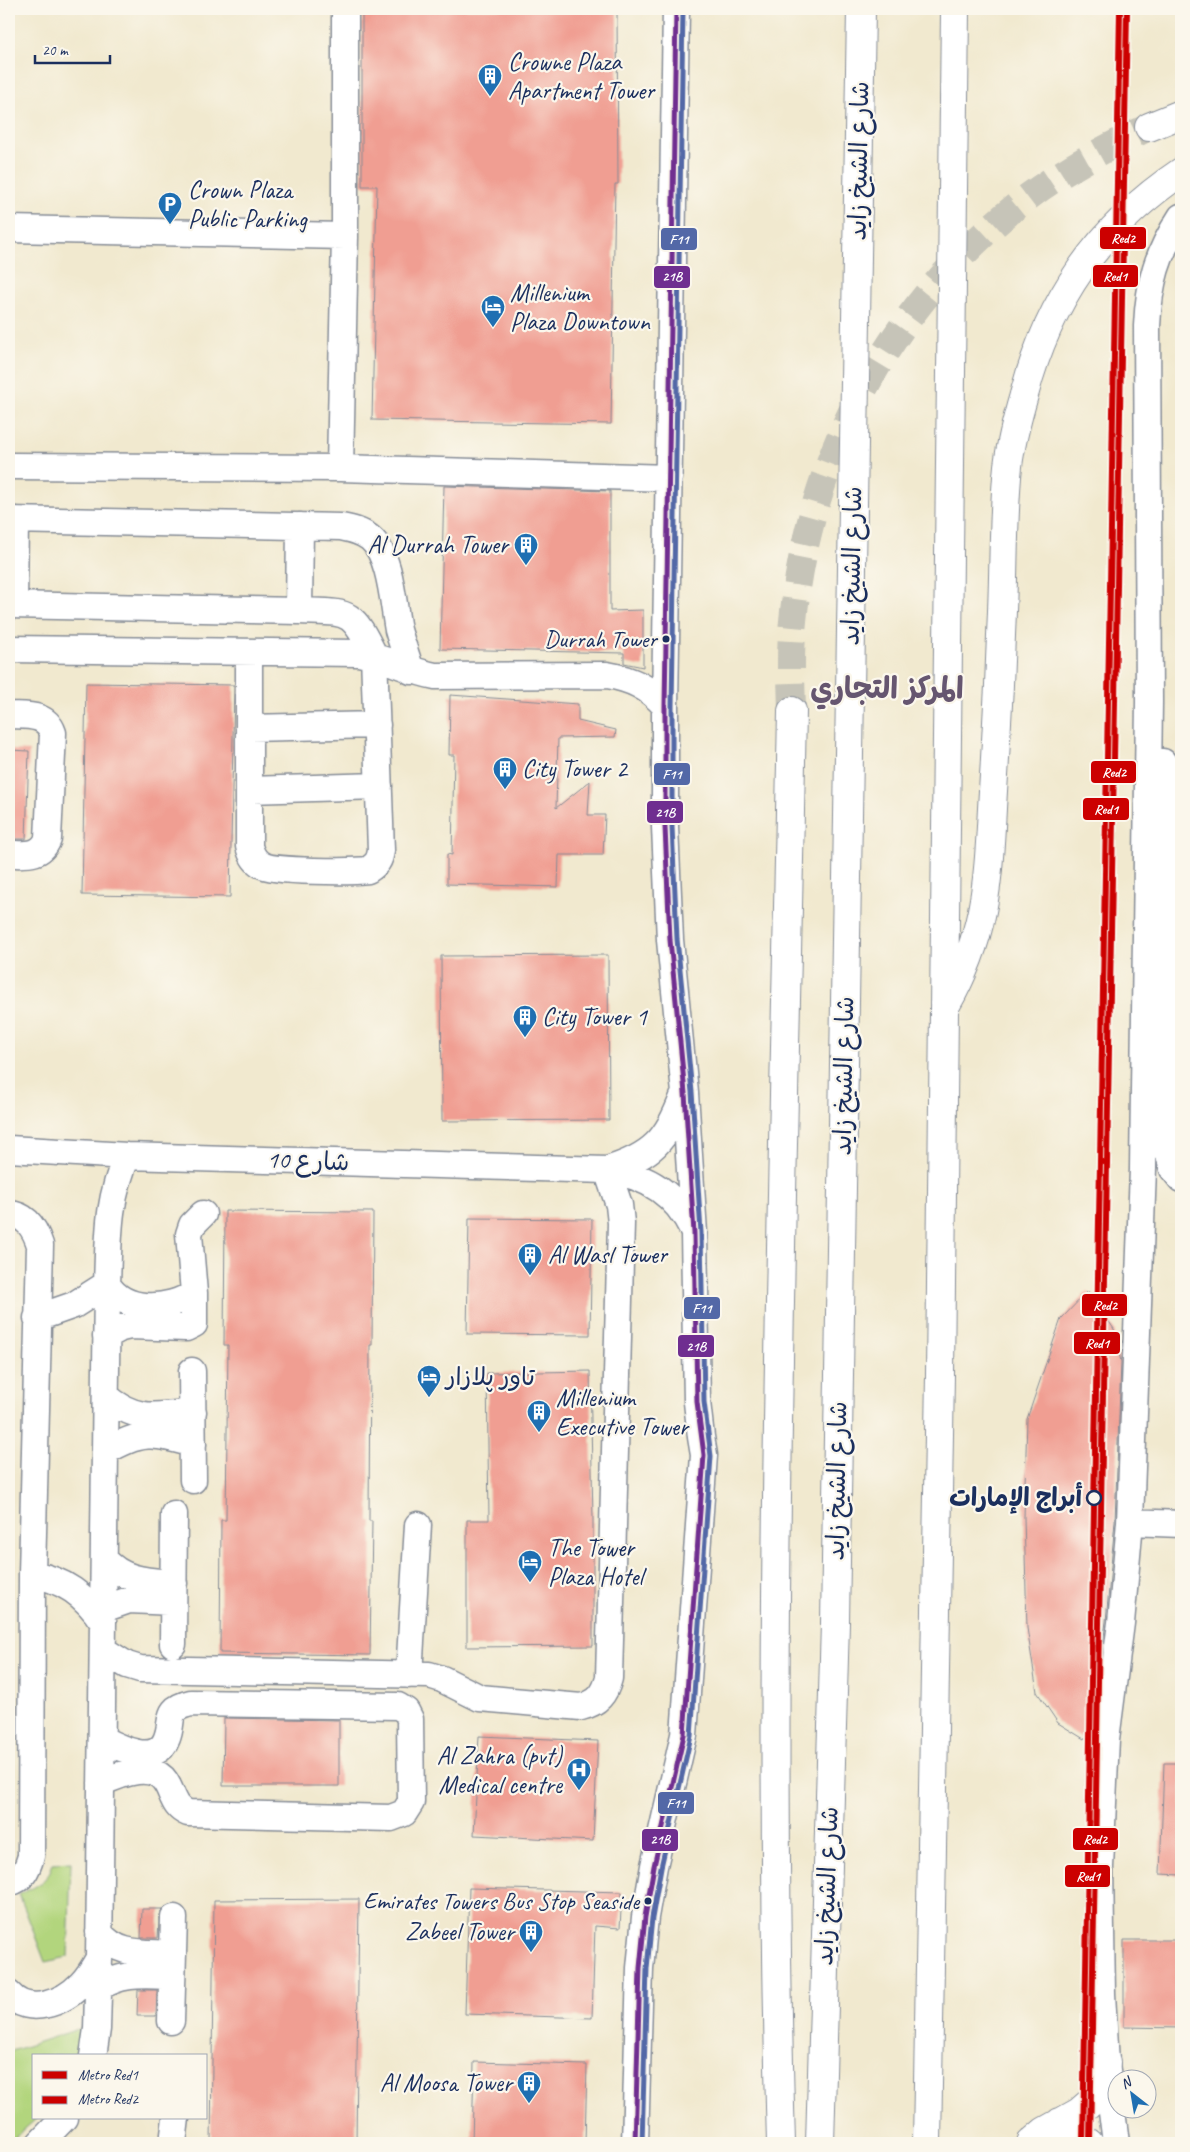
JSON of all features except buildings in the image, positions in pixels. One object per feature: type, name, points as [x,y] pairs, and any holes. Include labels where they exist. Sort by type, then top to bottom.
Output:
[{"type":"highway","name":"شارع الشيخ زايد","points":[[820,2143],[835,1623],[861,9]]},
{"type":"highway","points":[[927,2143],[944,1008],[955,9]]},
{"type":"highway","points":[[1149,127],[1181,114]]},
{"type":"highway","points":[[944,1008],[958,985],[975,943],[984,908],[988,881],[1000,680],[1008,465],[1014,433],[1032,366],[1049,322],[1082,266],[1132,210],[1160,186],[1181,172]]},
{"type":"highway","points":[[782,2143],[776,1715],[779,1390],[792,711]]},
{"type":"highway","points":[[1031,2143],[1045,2131],[1079,2112],[1095,2098],[1102,2082],[1106,2063]]},
{"type":"highway","points":[[1060,2122],[1089,2143]]},
{"type":"street","points":[[340,468],[345,236],[345,9]]},
{"type":"street","points":[[635,2143],[640,1968],[654,1866],[684,1736],[704,1455],[700,1437],[697,1384],[694,1233],[685,1093],[668,902],[665,827],[665,706],[676,9]]},
{"type":"street","points":[[1116,2143],[1106,2063],[1100,1930],[1102,1802],[1106,1739],[1121,1623],[1130,1522],[1143,1169],[1150,702],[1148,306],[1155,267],[1166,240],[1181,217]]},
{"type":"street","points":[[9,229],[345,236]]},
{"type":"street","points":[[9,466],[340,468],[669,478]]},
{"type":"street","points":[[249,652],[249,846],[256,861],[271,868],[360,871],[375,865],[380,858],[374,656],[362,630],[351,618],[336,613],[299,611],[11,605],[12,520],[341,527],[356,530],[370,538],[380,550],[386,565],[400,638],[411,671]]},
{"type":"street","points":[[299,611],[300,526]]},
{"type":"street","points":[[9,649],[358,653],[374,656],[411,671],[435,676],[607,675],[630,680],[644,686],[656,695],[665,706]]},
{"type":"street","points":[[1150,702],[1162,752],[1167,804],[1168,1150],[1173,1169],[1181,1179]]},
{"type":"street","points":[[9,715],[40,717],[51,727],[53,733],[46,844],[33,854],[9,854]]},
{"type":"street","points":[[249,728],[377,725]]},
{"type":"street","points":[[248,790],[378,786]]},
{"type":"street","name":"شارع 10","points":[[607,1170],[637,1158],[664,1138],[673,1123],[685,1093]]},
{"type":"street","name":"شارع 10","points":[[9,1148],[127,1156],[607,1170],[639,1177],[660,1189],[678,1205],[694,1233]]},
{"type":"street","points":[[98,2053],[107,1284],[110,1211],[113,1192],[127,1156]]},
{"type":"street","points":[[102,1650],[126,1665],[140,1669],[429,1675],[442,1679],[480,1698],[581,1707],[592,1704],[600,1698],[606,1688],[608,1678],[621,1223],[619,1205],[607,1170]]},
{"type":"street","points":[[9,1214],[15,1214],[27,1220],[36,1231],[40,1245],[32,1574],[31,1856],[27,1871],[16,1881],[9,1883]]},
{"type":"street","points":[[106,1336],[121,1328],[130,1326],[190,1327],[195,1320],[189,1234],[192,1225],[203,1214]]},
{"type":"street","points":[[107,1284],[122,1300],[142,1305],[166,1306],[185,1299],[194,1293]]},
{"type":"street","points":[[37,1318],[74,1305],[107,1284]]},
{"type":"street","points":[[192,1371],[193,1480]]},
{"type":"street","points":[[106,1396],[124,1410],[144,1416],[192,1412]]},
{"type":"street","points":[[105,1452],[130,1438],[142,1436],[166,1436],[193,1444]]},
{"type":"street","points":[[173,1644],[174,1514]]},
{"type":"street","points":[[1130,1522],[1181,1524]]},
{"type":"street","points":[[408,1675],[418,1525]]},
{"type":"street","points":[[104,1559],[119,1573],[174,1592]]},
{"type":"street","points":[[32,1574],[49,1577],[66,1584],[81,1594],[103,1615]]},
{"type":"street","points":[[103,1615],[128,1600],[174,1592]]},
{"type":"street","points":[[101,1783],[116,1776],[135,1771],[158,1775],[166,1781],[177,1806],[188,1813],[391,1818],[404,1813],[411,1802],[410,1719],[406,1711],[398,1706],[191,1703],[178,1708],[173,1713],[170,1719],[167,1740],[158,1749],[149,1752],[130,1752],[102,1739]]},
{"type":"street","points":[[171,2021],[174,1918]]},
{"type":"street","points":[[99,1932],[114,1946],[172,1965]]},
{"type":"street","points":[[9,1994],[22,2003],[33,2006],[45,2005],[59,2000],[83,1982],[99,1958]]},
{"type":"street","points":[[98,1988],[108,1981],[129,1974],[172,1965]]},
{"type":"street","points":[[40,2143],[62,2120]]},
{"type":"street","points":[[174,2143],[176,2120]]},
{"type":"green space","points":[[71,1862],[68,1957],[45,1962],[19,1894],[31,1889],[45,1879],[53,1863]]},
{"type":"green space","points":[[84,2027],[77,2054],[32,2054],[32,2120],[35,2120],[9,2143],[9,2052]]},
{"type":"tunnel","points":[[792,711],[792,632],[802,559],[818,498],[839,440],[866,384],[899,332],[937,283],[980,238],[1028,197],[1057,177],[1149,127]]},
{"type":"metro line","name":"Red1","points":[[1083,2143],[1120,9]]},
{"type":"metro line","name":"Red2","points":[[1090,2143],[1127,9]]},
{"type":"transit line","name":"21B","points":[[635,2143],[640,1968],[645,1917],[654,1866],[684,1735],[704,1455],[697,1402],[694,1233],[685,1093],[670,940],[665,827],[665,706],[676,9]]},
{"type":"transit line","name":"F11","points":[[642,2143],[647,1968],[652,1918],[661,1867],[691,1736],[711,1456],[704,1402],[701,1233],[692,1092],[677,939],[672,827],[672,706],[683,9]]},
{"type":"place","name":"Crowne Plaza Apartment Tower","points":[[490,97]]},
{"type":"place","name":"Crown Plaza Public Parking","points":[[170,225]]},
{"type":"place","name":"Millenium Plaza Downtown","points":[[493,328]]},
{"type":"place","name":"Al Durrah Tower","points":[[526,566]]},
{"type":"place","name":"Durrah Tower","points":[[666,639]]},
{"type":"place","name":"City Tower 2","points":[[505,790]]},
{"type":"place","name":"City Tower 1","points":[[525,1038]]},
{"type":"place","name":"Al Wasl Tower","points":[[530,1276]]},
{"type":"place","name":"تاور پلازار","points":[[429,1398]]},
{"type":"place","name":"Millenium Executive Tower","points":[[539,1433]]},
{"type":"place","name":"أبراج الإمارات","points":[[1094,1498]]},
{"type":"place","name":"The Tower Plaza Hotel","points":[[530,1583]]},
{"type":"place","name":"Al Zahra (pvt) Medical centre","points":[[579,1791]]},
{"type":"place","name":"Emirates Towers Bus Stop Seaside","points":[[648,1901]]},
{"type":"place","name":"Zabeel Tower","points":[[531,1953]]},
{"type":"place","name":"Al Moosa Tower","points":[[529,2104]]},
{"type":"district","name":"المركز التجاري","points":[[887,688]]}]
